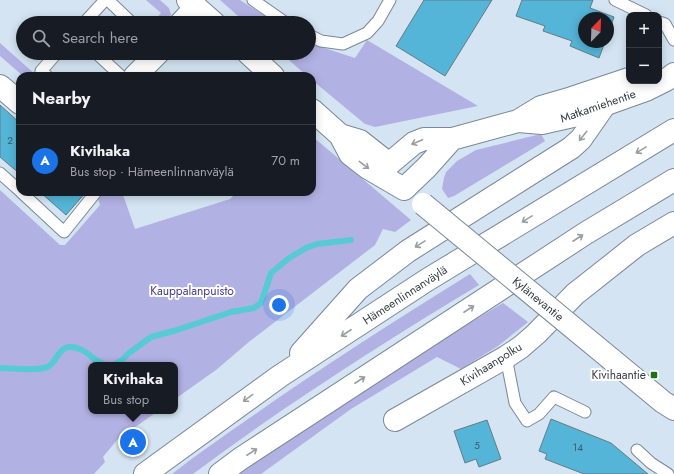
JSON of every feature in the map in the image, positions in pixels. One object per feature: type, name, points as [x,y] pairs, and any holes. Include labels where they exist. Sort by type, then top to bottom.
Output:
[{"type":"main road","points":[[185,16],[193,2],[207,16]]},
{"type":"main road","points":[[139,72],[151,60]]},
{"type":"main road","points":[[256,60],[269,72]]},
{"type":"main road","points":[[662,67],[674,65]]},
{"type":"main road","name":"Matkamiehentie","points":[[518,121],[542,123],[572,116],[606,105],[666,80],[674,74]]},
{"type":"main road","points":[[280,376],[358,289],[408,251],[571,148],[581,139],[625,81]]},
{"type":"main road","name":"Matkamiehentie","points":[[390,164],[414,143],[424,139],[452,139],[518,121],[541,107],[625,81]]},
{"type":"main road","points":[[0,86],[16,100]]},
{"type":"main road","name":"Kylänevantie","points":[[316,114],[340,135],[350,154],[368,168],[404,189],[663,402],[674,409]]},
{"type":"main road","name":"Hämeenlinnanväylä","points":[[145,474],[280,376],[427,280],[674,130]]},
{"type":"main road","name":"Kylänevantie","points":[[340,135],[360,141],[390,164],[404,189]]},
{"type":"main road","points":[[404,189],[427,167],[452,139]]},
{"type":"main road","points":[[220,474],[246,455],[575,240],[674,180]]},
{"type":"main road","name":"Kivihaanpolku","points":[[395,420],[521,347],[536,334],[575,294],[637,245],[674,223]]},
{"type":"lane","points":[[91,16],[106,0],[124,16]]},
{"type":"lane","points":[[253,0],[276,16]]},
{"type":"lane","points":[[316,38],[321,41],[343,44],[367,34],[378,21],[390,0]]},
{"type":"lane","points":[[616,0],[640,12]]},
{"type":"lane","points":[[662,23],[665,24],[674,40]]},
{"type":"lane","points":[[42,72],[41,71],[51,60]]},
{"type":"lane","points":[[104,60],[117,72]]},
{"type":"lane","points":[[0,173],[16,188]]},
{"type":"lane","points":[[24,196],[64,232],[93,196]]},
{"type":"lane","points":[[506,357],[515,403],[527,421],[539,414],[554,397],[586,412]]},
{"type":"lane","points":[[637,450],[651,463],[668,474]]},
{"type":"green space","points":[[146,0],[160,0],[169,8],[171,15],[158,16],[161,13]]},
{"type":"green space","points":[[220,0],[240,0],[265,16],[238,16]]},
{"type":"green space","points":[[367,40],[478,106],[375,127],[365,124],[316,83],[316,72],[302,72],[289,60],[316,60],[316,45],[355,58]]},
{"type":"green space","points":[[0,43],[16,57],[16,60],[19,60],[33,72],[18,72],[0,56]]},
{"type":"green space","points":[[541,134],[545,141],[454,196],[448,198],[442,189],[446,172],[457,161],[476,150]]},
{"type":"green space","name":"Kauppalanpuisto","points":[[316,139],[411,220],[395,232],[383,229],[375,245],[250,341],[216,370],[178,397],[178,362],[88,362],[88,414],[154,414],[117,440],[103,457],[105,462],[94,474],[0,474],[0,190],[60,245],[65,245],[100,205],[97,196],[123,196],[135,229],[230,199],[233,196],[316,196]]},
{"type":"green space","points":[[470,274],[479,285],[333,376],[262,424],[193,474],[172,474],[191,459],[305,380]]},
{"type":"green space","points":[[503,303],[528,322],[498,346],[461,369],[437,357],[351,409],[261,474],[239,474],[303,429],[369,386]]},
{"type":"building","points":[[424,0],[492,0],[445,76],[396,46]]},
{"type":"building","points":[[522,0],[593,0],[590,8],[601,12],[578,12],[578,48],[603,48],[599,58],[570,46],[572,41],[543,31],[545,26],[516,16]]},
{"type":"building","points":[[0,105],[16,119],[16,171],[0,157]]},
{"type":"building","points":[[45,196],[83,196],[66,215]]},
{"type":"building","points":[[551,419],[611,443],[648,474],[584,474],[545,459],[547,454],[539,451]]},
{"type":"building","points":[[487,420],[501,459],[479,467],[476,459],[465,463],[454,431]]},
{"type":"waterway","points":[[119,362],[151,337],[231,312],[254,308],[261,303],[271,273],[289,258],[306,248],[317,244],[351,240]]},
{"type":"waterway","points":[[0,368],[45,368],[52,364],[61,351],[67,347],[81,349],[99,362]]},
{"type":"place","name":"Kivihaantie","points":[[654,375]]},
{"type":"place","name":"Kivihaka","points":[[133,442]]}]
